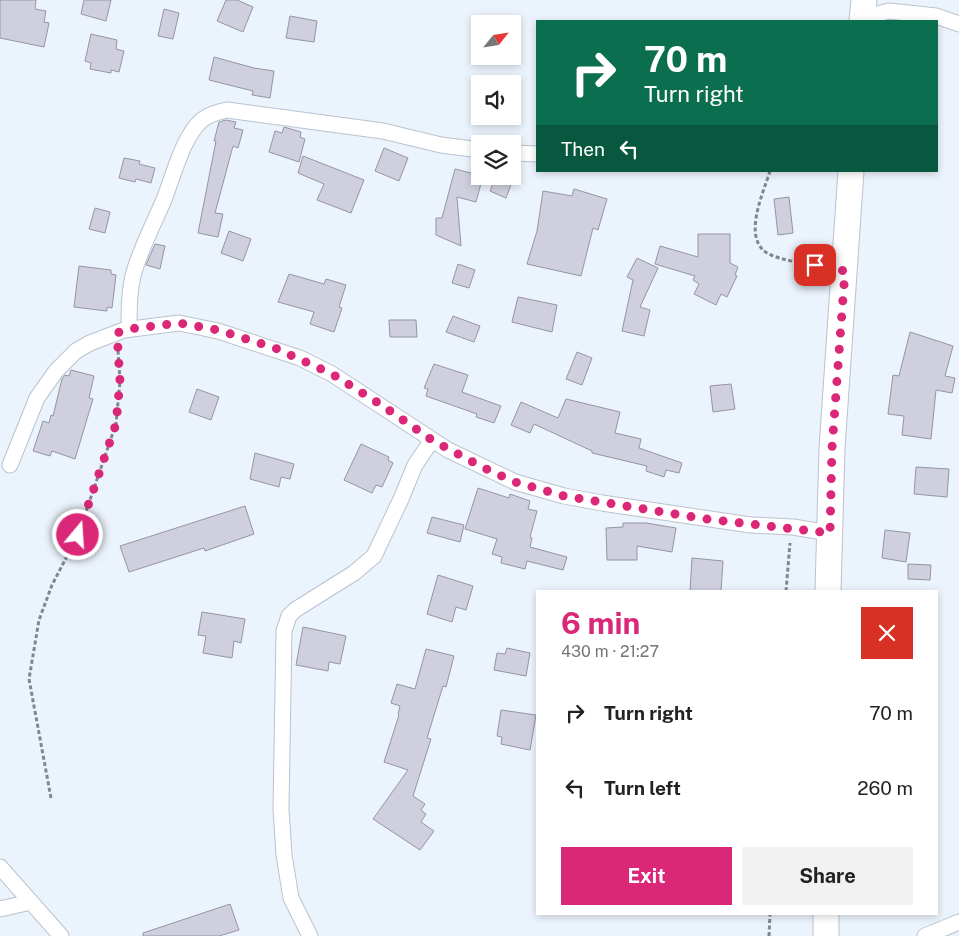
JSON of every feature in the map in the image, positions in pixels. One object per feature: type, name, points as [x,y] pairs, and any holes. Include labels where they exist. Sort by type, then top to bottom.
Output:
[{"type":"main road","points":[[828,590],[832,448],[851,172]]},
{"type":"main road","points":[[826,915],[826,936]]},
{"type":"street","points":[[863,13],[889,11],[936,16],[959,24]]},
{"type":"street","points":[[123,331],[133,274],[185,145],[203,119],[216,112],[227,110],[383,131],[441,145],[471,149]]},
{"type":"street","points":[[521,153],[536,154]]},
{"type":"street","points":[[10,465],[37,398],[56,371],[76,351],[90,343],[123,331],[179,323],[197,325],[275,348],[332,374],[432,440],[482,467],[515,482],[564,496],[706,519],[751,525],[792,527],[830,533]]},
{"type":"street","points":[[310,936],[290,898],[284,855],[281,809],[284,631],[289,616],[295,610],[354,573],[374,556],[401,499],[414,465],[432,440]]},
{"type":"street","points":[[0,867],[61,936]]},
{"type":"street","points":[[0,909],[31,902]]},
{"type":"street","points":[[925,936],[959,922]]},
{"type":"path","points":[[770,172],[754,232],[760,246],[769,254],[780,258],[845,271]]},
{"type":"path","points":[[51,798],[29,679],[39,620],[52,585],[78,535],[116,424],[123,331]]},
{"type":"path","points":[[786,590],[792,527]]},
{"type":"path","points":[[770,915],[770,936]]},
{"type":"building","points":[[0,0],[36,0],[35,9],[46,11],[44,22],[49,23],[44,47],[0,38]]},
{"type":"building","points":[[84,0],[111,0],[106,21],[81,14]]},
{"type":"building","points":[[226,0],[237,0],[253,7],[243,32],[217,21]]},
{"type":"building","points":[[164,9],[179,13],[173,39],[158,36]]},
{"type":"building","points":[[290,16],[317,21],[314,42],[286,38]]},
{"type":"building","points":[[91,34],[117,40],[116,49],[124,51],[119,72],[111,70],[111,73],[90,69],[91,63],[85,61]]},
{"type":"building","points":[[214,57],[254,68],[274,71],[270,98],[252,95],[253,91],[209,80]]},
{"type":"building","points":[[226,120],[236,122],[234,128],[243,130],[238,148],[233,146],[215,213],[223,214],[218,237],[198,233],[216,141],[214,141],[219,122]]},
{"type":"building","points":[[284,127],[301,132],[300,137],[305,139],[299,162],[269,152],[275,131],[282,133]]},
{"type":"building","points":[[384,148],[408,158],[399,181],[375,171]]},
{"type":"building","points":[[303,156],[364,180],[351,213],[317,200],[324,184],[298,173]]},
{"type":"building","points":[[124,158],[140,161],[139,164],[155,168],[151,183],[136,179],[135,182],[119,178]]},
{"type":"building","points":[[455,169],[471,173],[471,185],[481,185],[476,202],[457,197],[461,246],[436,235],[436,218],[442,218]]},
{"type":"building","points":[[492,185],[511,185],[506,198],[490,191]]},
{"type":"building","points":[[574,189],[607,199],[598,230],[593,228],[581,276],[527,264],[537,231],[543,191],[572,196]]},
{"type":"building","points":[[789,197],[793,233],[778,235],[774,199]]},
{"type":"building","points":[[95,208],[110,212],[105,233],[89,229]]},
{"type":"building","points":[[229,231],[251,239],[243,261],[221,253]]},
{"type":"building","points":[[698,234],[730,234],[730,263],[738,267],[735,275],[737,276],[727,297],[721,294],[716,305],[694,294],[699,284],[693,280],[695,276],[655,264],[660,246],[698,257]]},
{"type":"building","points":[[155,244],[165,246],[160,269],[146,265]]},
{"type":"building","points":[[637,258],[658,268],[640,307],[650,310],[644,336],[622,331],[633,280],[627,277]]},
{"type":"building","points":[[458,264],[475,270],[469,288],[452,283]]},
{"type":"building","points":[[79,266],[111,270],[111,274],[116,275],[112,308],[107,307],[107,311],[74,307]]},
{"type":"building","points":[[289,274],[324,284],[326,279],[346,285],[339,307],[342,308],[334,332],[310,324],[314,312],[278,302]]},
{"type":"building","points":[[518,297],[557,305],[552,332],[512,322]]},
{"type":"building","points":[[453,316],[480,326],[474,342],[446,332]]},
{"type":"building","points":[[389,320],[416,320],[417,337],[390,337]]},
{"type":"building","points":[[910,332],[953,346],[945,376],[955,378],[952,393],[936,390],[931,439],[902,435],[904,416],[888,414],[893,375],[899,376]]},
{"type":"building","points":[[577,352],[592,358],[582,385],[566,379]]},
{"type":"building","points":[[434,364],[468,375],[462,392],[501,406],[494,423],[476,417],[477,414],[426,396],[428,389],[424,388]]},
{"type":"building","points":[[71,370],[94,376],[89,398],[93,399],[75,459],[52,451],[50,456],[33,451],[43,421],[49,423],[51,415],[53,416],[62,379],[65,375],[69,376]]},
{"type":"building","points":[[731,384],[735,409],[713,412],[710,386]]},
{"type":"building","points":[[197,389],[219,397],[211,420],[189,412]]},
{"type":"building","points":[[566,399],[620,412],[615,433],[641,439],[639,448],[682,463],[679,473],[666,470],[664,477],[646,471],[647,466],[592,453],[592,451],[534,424],[530,433],[511,425],[521,402],[558,418]]},
{"type":"building","points":[[361,444],[389,457],[388,460],[393,463],[382,487],[376,485],[372,493],[344,480]]},
{"type":"building","points":[[255,453],[294,464],[290,479],[281,477],[279,487],[250,479]]},
{"type":"building","points":[[916,467],[949,469],[947,497],[914,494]]},
{"type":"building","points":[[478,488],[509,498],[510,494],[530,501],[528,509],[537,511],[530,537],[532,538],[530,547],[567,557],[563,570],[527,561],[525,569],[501,563],[502,557],[492,554],[497,539],[465,529]]},
{"type":"building","points":[[245,506],[254,534],[205,551],[204,548],[129,572],[120,546]]},
{"type":"building","points":[[432,517],[464,525],[460,542],[427,533]]},
{"type":"building","points":[[623,523],[646,523],[676,528],[672,552],[637,546],[637,560],[607,560],[606,528],[623,527]]},
{"type":"building","points":[[885,530],[910,533],[906,562],[882,558]]},
{"type":"building","points":[[692,558],[723,561],[721,590],[690,590]]},
{"type":"building","points":[[908,564],[931,565],[930,580],[908,579]]},
{"type":"building","points":[[438,575],[473,586],[466,610],[456,607],[452,622],[427,614]]},
{"type":"building","points":[[202,612],[245,619],[241,643],[234,641],[232,658],[203,653],[206,636],[198,635]]},
{"type":"building","points":[[303,627],[346,636],[340,664],[329,662],[328,671],[296,665]]},
{"type":"building","points":[[507,648],[530,653],[526,676],[494,670],[497,653],[505,654]]},
{"type":"building","points":[[426,649],[454,656],[446,687],[443,686],[427,738],[431,739],[413,796],[425,804],[421,810],[426,814],[421,822],[434,831],[420,850],[373,819],[408,770],[384,762],[399,715],[400,706],[391,703],[397,684],[415,689]]},
{"type":"building","points":[[501,710],[536,715],[530,750],[501,744],[502,737],[497,736]]},
{"type":"building","points":[[230,904],[239,930],[219,936],[143,936],[143,933]]},
{"type":"route","points":[[78,535],[116,424],[120,381],[117,333],[129,329],[179,323],[218,330],[300,358],[332,374],[448,450],[515,482],[564,496],[602,504],[751,525],[792,527],[830,533],[832,448],[845,271],[815,265]]}]
